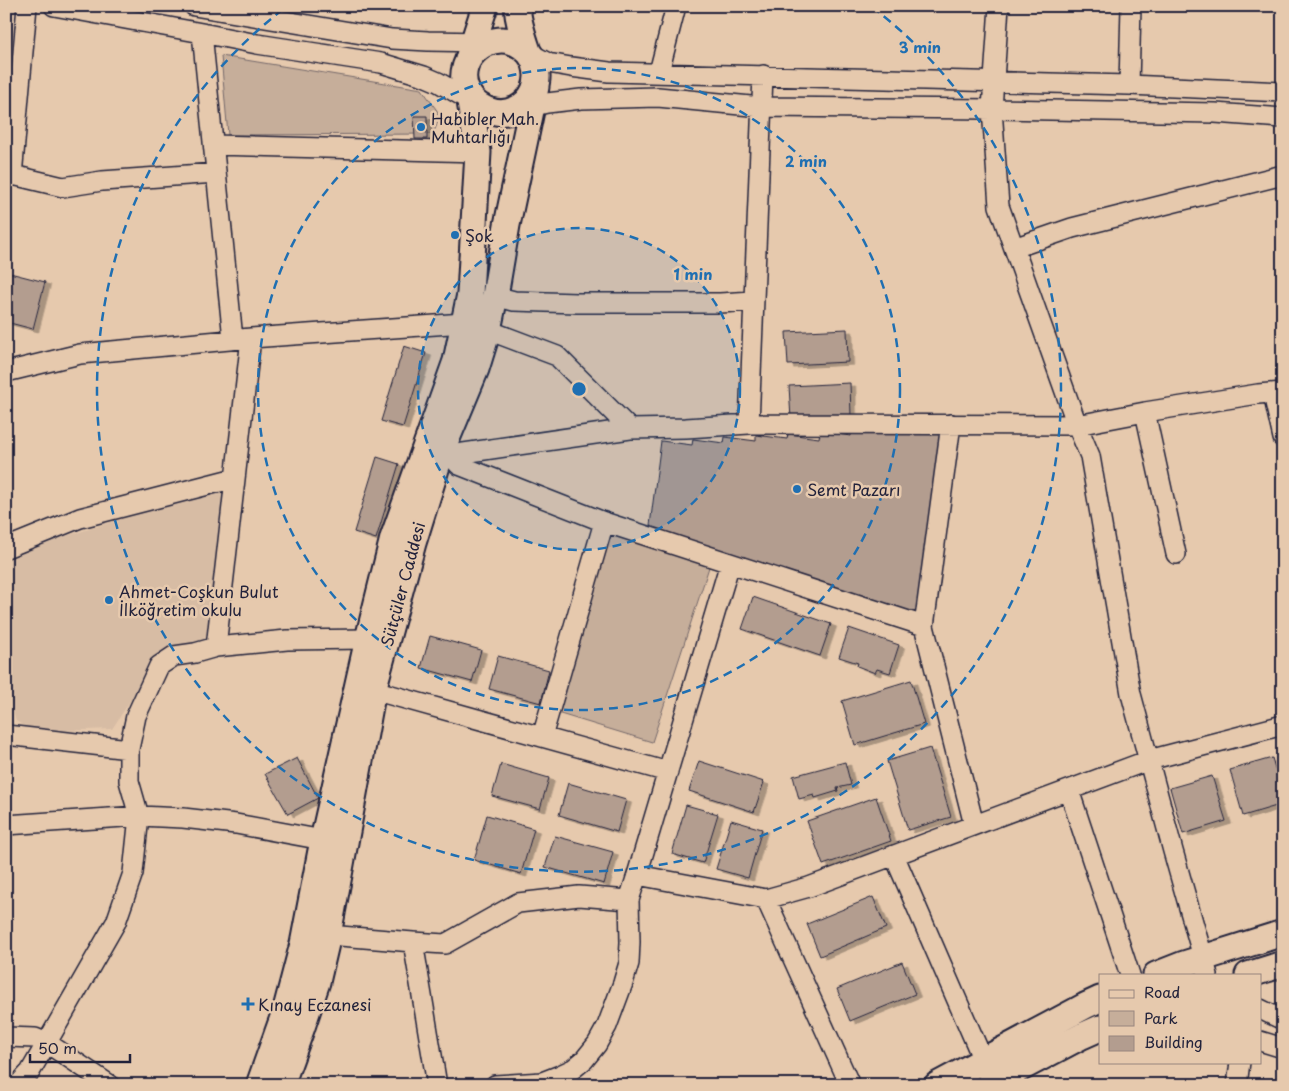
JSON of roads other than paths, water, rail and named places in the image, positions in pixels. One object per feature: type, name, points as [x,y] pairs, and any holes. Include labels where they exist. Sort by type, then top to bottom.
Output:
[{"type":"main road","points":[[485,6],[476,48],[464,71],[464,84],[472,100],[488,111],[500,113],[527,101],[538,75],[520,27],[517,6]]},
{"type":"main road","points":[[476,48],[498,40],[510,41],[520,45],[529,53]]},
{"type":"main road","name":"Sütçüler Caddesi","points":[[259,1085],[286,1009],[303,944],[368,639],[393,538],[456,361],[470,294],[478,152],[472,100]]},
{"type":"main road","name":"Sütçüler Caddesi","points":[[281,1085],[305,1018],[328,935],[373,690],[413,543],[476,369],[488,330],[527,101]]},
{"type":"main road","points":[[1162,974],[1206,966],[1283,933]]},
{"type":"main road","points":[[1251,974],[1283,964]]},
{"type":"main road","points":[[937,1085],[1099,999]]},
{"type":"main road","points":[[1003,1082],[1082,1036],[1099,1028]]},
{"type":"street","points":[[27,6],[14,59],[9,176],[63,187],[102,181],[216,173]]},
{"type":"street","points":[[54,6],[257,44],[381,63],[424,76],[472,100]]},
{"type":"street","points":[[194,6],[392,39],[428,41],[476,48]]},
{"type":"street","points":[[659,72],[676,6]]},
{"type":"street","points":[[999,6],[992,109],[998,206],[1090,456],[1131,694],[1206,966]]},
{"type":"street","points":[[1129,85],[1131,6]]},
{"type":"street","points":[[202,33],[216,173],[242,338],[235,478],[216,647]]},
{"type":"street","points":[[529,53],[548,62],[609,72],[1129,85],[1283,92]]},
{"type":"street","points":[[748,424],[763,75]]},
{"type":"street","points":[[527,101],[547,103],[581,99],[658,97],[761,107],[1215,113],[1283,118]]},
{"type":"street","points":[[214,145],[478,152]]},
{"type":"street","points":[[1014,248],[1072,228],[1283,175]]},
{"type":"street","points":[[495,296],[514,301],[577,303],[720,303],[753,301]]},
{"type":"street","points":[[6,372],[80,354],[242,338],[464,323]]},
{"type":"street","points":[[488,330],[557,356],[630,429]]},
{"type":"street","points":[[445,454],[630,429],[748,424],[1077,425],[1258,394],[1278,393],[1283,438]]},
{"type":"street","points":[[1145,412],[1176,554]]},
{"type":"street","points":[[951,424],[924,626],[974,825]]},
{"type":"street","points":[[445,454],[459,465],[604,522],[924,626]]},
{"type":"street","points":[[6,548],[80,518],[235,478]]},
{"type":"street","points":[[542,737],[604,522]]},
{"type":"street","points":[[495,1085],[542,1082],[573,1069],[584,1060],[597,1044],[610,1017],[629,963],[628,900],[730,563]]},
{"type":"street","points":[[18,1085],[30,1072],[116,922],[133,872],[139,816],[129,780],[129,749],[136,716],[159,666],[174,656],[216,647],[287,640],[368,639]]},
{"type":"street","points":[[373,690],[668,772]]},
{"type":"street","points":[[637,874],[766,899],[809,886],[1149,760],[1283,725]]},
{"type":"street","points":[[6,735],[129,749]]},
{"type":"street","points":[[1069,790],[1130,974]]},
{"type":"street","points":[[6,826],[139,816],[183,818],[236,824],[324,840]]},
{"type":"street","points":[[894,855],[983,1060]]},
{"type":"street","points":[[328,935],[445,944],[518,903],[579,896],[628,900]]},
{"type":"street","points":[[766,899],[850,1085]]},
{"type":"street","points":[[413,942],[437,1085]]},
{"type":"street","points":[[1262,1010],[1283,1020]]},
{"type":"street","points":[[6,1038],[35,1038],[47,1043],[110,1085]]},
{"type":"street","points":[[1262,1042],[1283,1048]]},
{"type":"street","points":[[1237,1085],[1240,1064]]},
{"type":"place","name":"Habibler Mah. Muhtarlığı","points":[[421,127]]},
{"type":"place","name":"Şok","points":[[455,235]]},
{"type":"place","name":"Semt Pazarı","points":[[797,489]]},
{"type":"place","name":"Ahmet-Coşkun Bulut İlköğretim okulu","points":[[109,600]]},
{"type":"place","name":"Kınay Eczanesi","points":[[248,1004]]}]
